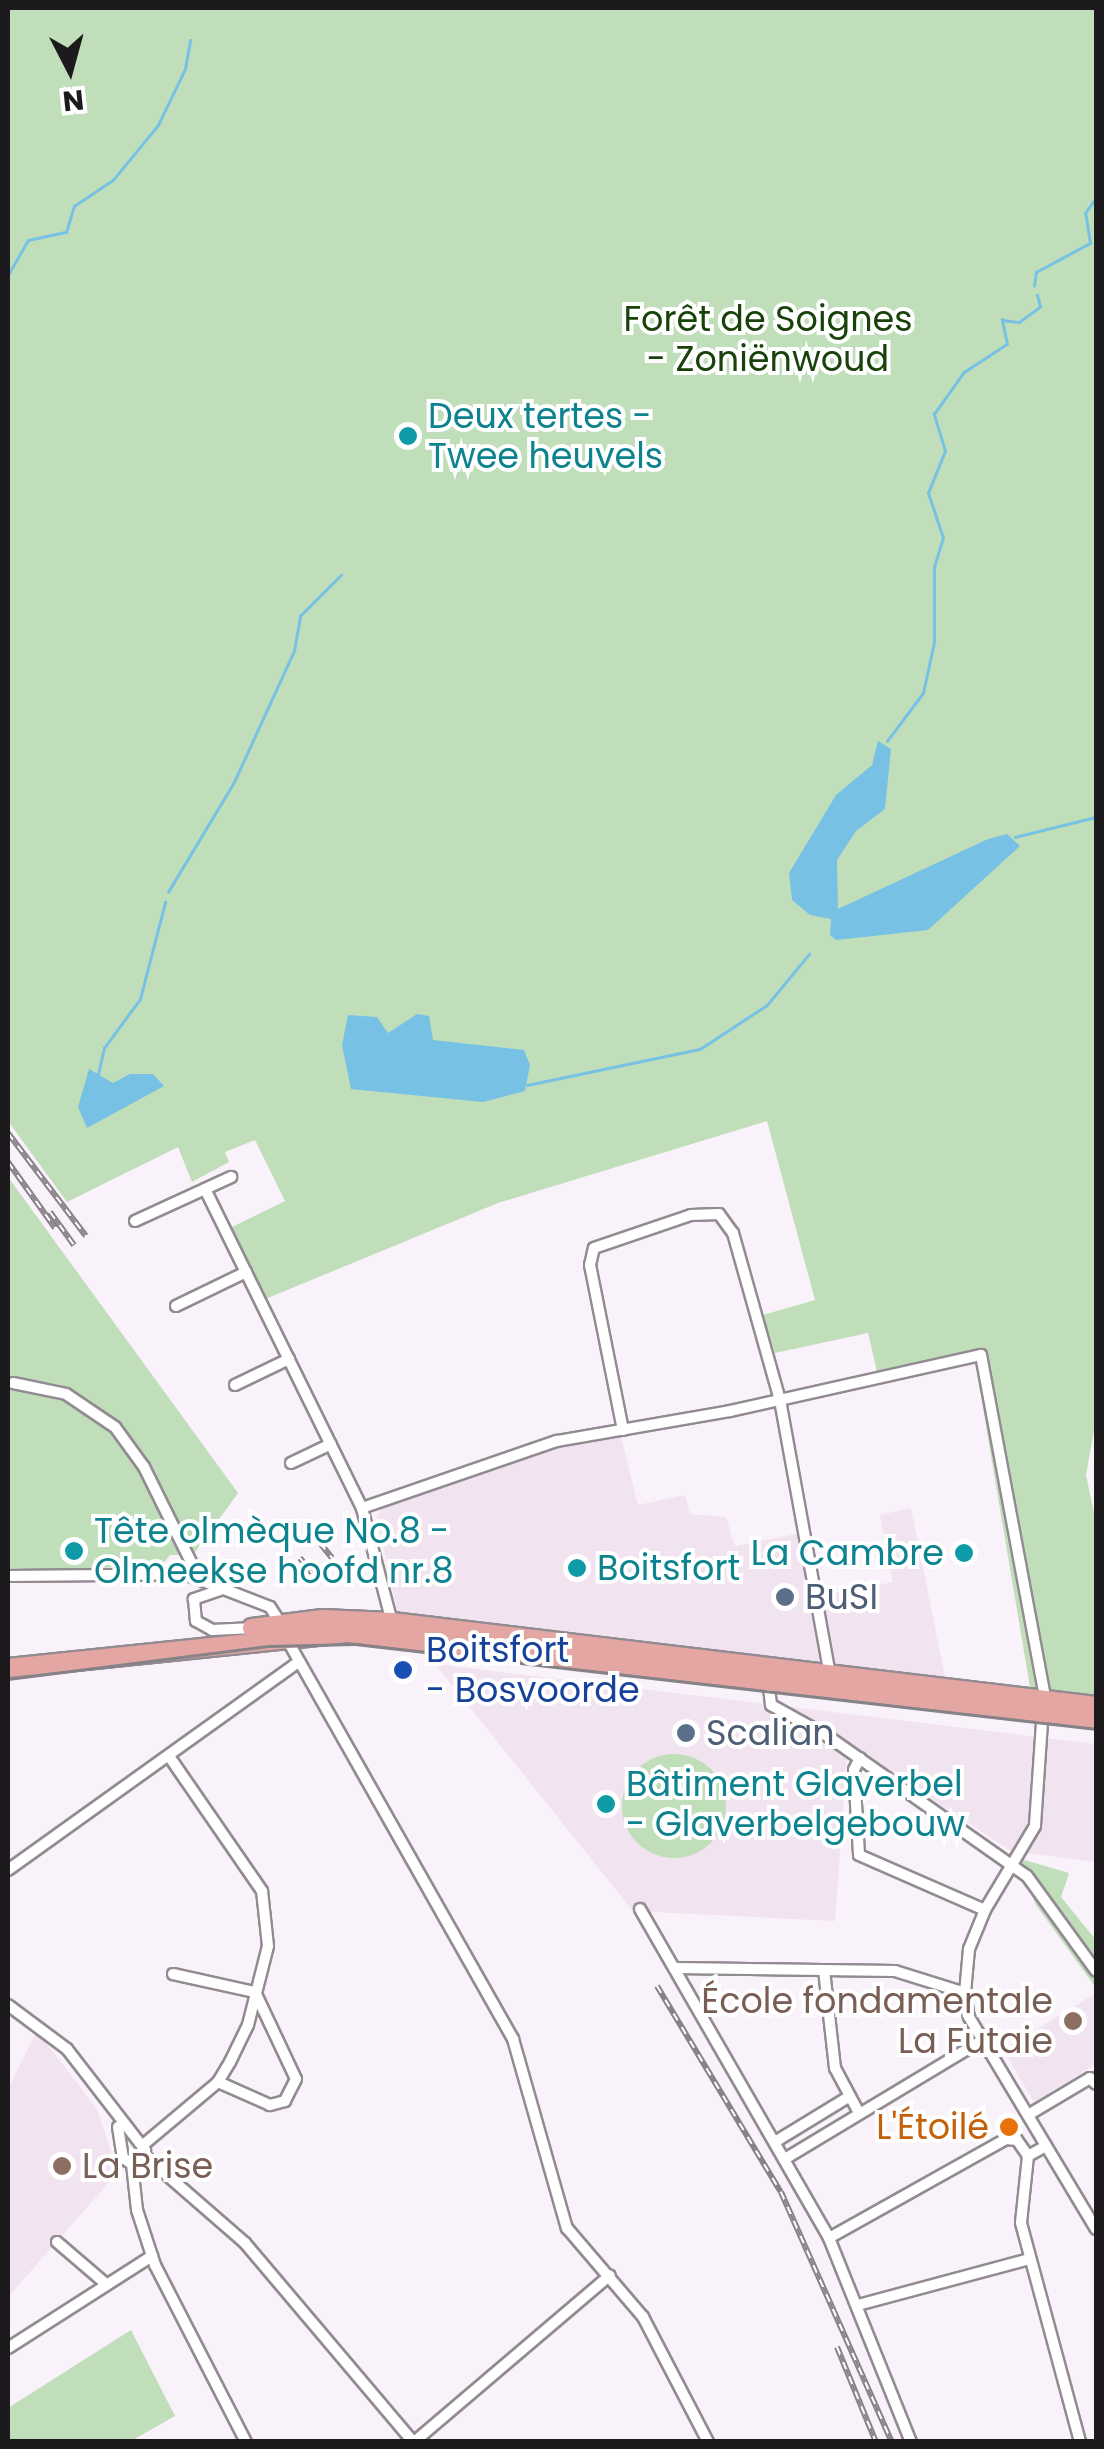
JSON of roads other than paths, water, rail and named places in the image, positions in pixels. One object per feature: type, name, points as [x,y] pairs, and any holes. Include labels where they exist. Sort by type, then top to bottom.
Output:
[{"type":"main road","points":[[8,1668],[283,1630],[392,1622],[830,1675],[1044,1706],[1096,1719]]},
{"type":"main road","points":[[184,1646],[255,1628],[386,1636],[768,1680],[1044,1706],[1096,1706]]},
{"type":"street","points":[[136,1221],[231,1177]]},
{"type":"street","points":[[205,1189],[362,1508],[392,1622]]},
{"type":"street","points":[[622,1430],[591,1257],[601,1240],[691,1215],[719,1214],[733,1233],[780,1400],[830,1675]]},
{"type":"street","points":[[176,1306],[246,1272]]},
{"type":"street","points":[[362,1508],[496,1457],[980,1355],[1044,1706],[1035,1826],[985,1910],[969,1949],[965,1993],[982,2040],[1096,2228]]},
{"type":"street","points":[[235,1385],[288,1359]]},
{"type":"street","points":[[12,1383],[66,1394],[115,1427],[185,1543],[202,1592],[192,1611],[201,1625],[255,1628]]},
{"type":"street","points":[[292,1464],[330,1444]]},
{"type":"street","points":[[8,1576],[193,1569],[222,1590],[270,1607],[296,1664],[512,2039],[567,2228],[610,2275],[656,2336],[708,2442]]},
{"type":"street","points":[[202,1592],[222,1590]]},
{"type":"street","points":[[8,1870],[296,1664]]},
{"type":"street","points":[[768,1680],[771,1705],[860,1758],[1027,1876],[1096,1971]]},
{"type":"street","points":[[132,2164],[122,2154],[137,2147],[218,2082],[248,2026],[268,1946],[262,1892],[168,1756]]},
{"type":"street","points":[[860,1758],[854,1770],[859,1855],[985,1910]]},
{"type":"street","points":[[640,1909],[788,2157],[858,2305],[911,2442]]},
{"type":"street","points":[[676,1968],[895,1971],[965,1993]]},
{"type":"street","points":[[824,1970],[836,2068],[859,2114]]},
{"type":"street","points":[[173,1974],[256,1992]]},
{"type":"street","points":[[218,2082],[270,2105],[295,2091],[291,2066],[256,1992]]},
{"type":"street","points":[[8,2005],[67,2049],[137,2147],[245,2244],[413,2442],[610,2275]]},
{"type":"street","points":[[788,2157],[982,2040]]},
{"type":"street","points":[[1028,2116],[1090,2078],[1096,2084]]},
{"type":"street","points":[[778,2140],[850,2096]]},
{"type":"street","points":[[829,2238],[1006,2139],[1017,2140],[1028,2156],[1019,2208],[1080,2442]]},
{"type":"street","points":[[1028,2156],[1046,2146]]},
{"type":"street","points":[[137,2147],[132,2164],[137,2210],[152,2256],[246,2442]]},
{"type":"street","points":[[57,2242],[106,2284]]},
{"type":"street","points":[[8,2348],[152,2256]]},
{"type":"street","points":[[858,2305],[1030,2259]]},
{"type":"water","points":[[878,741],[891,749],[885,809],[856,831],[837,860],[838,909],[988,839],[1007,834],[1020,846],[928,930],[836,940],[830,935],[831,919],[810,915],[792,900],[789,873],[836,795],[872,765]]},
{"type":"water","points":[[417,1014],[429,1016],[433,1040],[524,1050],[530,1065],[525,1091],[483,1102],[351,1089],[342,1045],[348,1015],[377,1017],[388,1033]]},
{"type":"water","points":[[89,1069],[113,1083],[130,1074],[153,1074],[164,1086],[87,1128],[78,1107]]},
{"type":"waterway","points":[[8,275],[28,240],[66,232],[74,206],[113,180],[158,125],[185,69],[190,40]]},
{"type":"waterway","points":[[1034,286],[1036,272],[1090,243],[1085,213],[1096,198]]},
{"type":"waterway","points":[[887,741],[923,693],[934,642],[934,567],[943,538],[928,493],[945,451],[934,414],[964,372],[1007,344],[1002,320],[1019,322],[1040,307],[1037,295]]},
{"type":"waterway","points":[[168,892],[234,782],[294,651],[300,616],[341,575]]},
{"type":"waterway","points":[[1015,837],[1096,817]]},
{"type":"waterway","points":[[98,1074],[104,1048],[140,999],[165,902]]},
{"type":"waterway","points":[[527,1085],[700,1049],[767,1005],[809,954]]},
{"type":"tram line","points":[[8,1679],[270,1646],[355,1644],[1096,1729]]},
{"type":"railway","points":[[8,1133],[86,1236]]},
{"type":"railway","points":[[8,1162],[55,1228]]},
{"type":"railway","points":[[50,1212],[74,1245]]},
{"type":"railway","points":[[320,1543],[332,1558]]},
{"type":"railway","points":[[300,1558],[312,1573]]},
{"type":"railway","points":[[657,1986],[781,2192],[892,2442]]},
{"type":"railway","points":[[837,2347],[876,2442]]},
{"type":"place","name":"Deux tertes - Twee heuvels","points":[[408,436]]},
{"type":"place","name":"Tête olmèque No.8 - Olmeekse hoofd nr.8","points":[[74,1551]]},
{"type":"place","name":"La Cambre","points":[[964,1553]]},
{"type":"place","name":"Boitsfort","points":[[577,1568]]},
{"type":"place","name":"BuSI","points":[[785,1597]]},
{"type":"place","name":"Boitsfort - Bosvoorde","points":[[403,1670]]},
{"type":"place","name":"Scalian","points":[[686,1733]]},
{"type":"place","name":"Bâtiment Glaverbel - Glaverbelgebouw","points":[[606,1804]]},
{"type":"place","name":"École fondamentale La Futaie","points":[[1073,2021]]},
{"type":"place","name":"L'Étoilé","points":[[1009,2127]]},
{"type":"place","name":"La Brise","points":[[62,2166]]},
{"type":"park label","name":"Forêt de Soignes - Zoniënwoud","points":[[768,339]]}]
